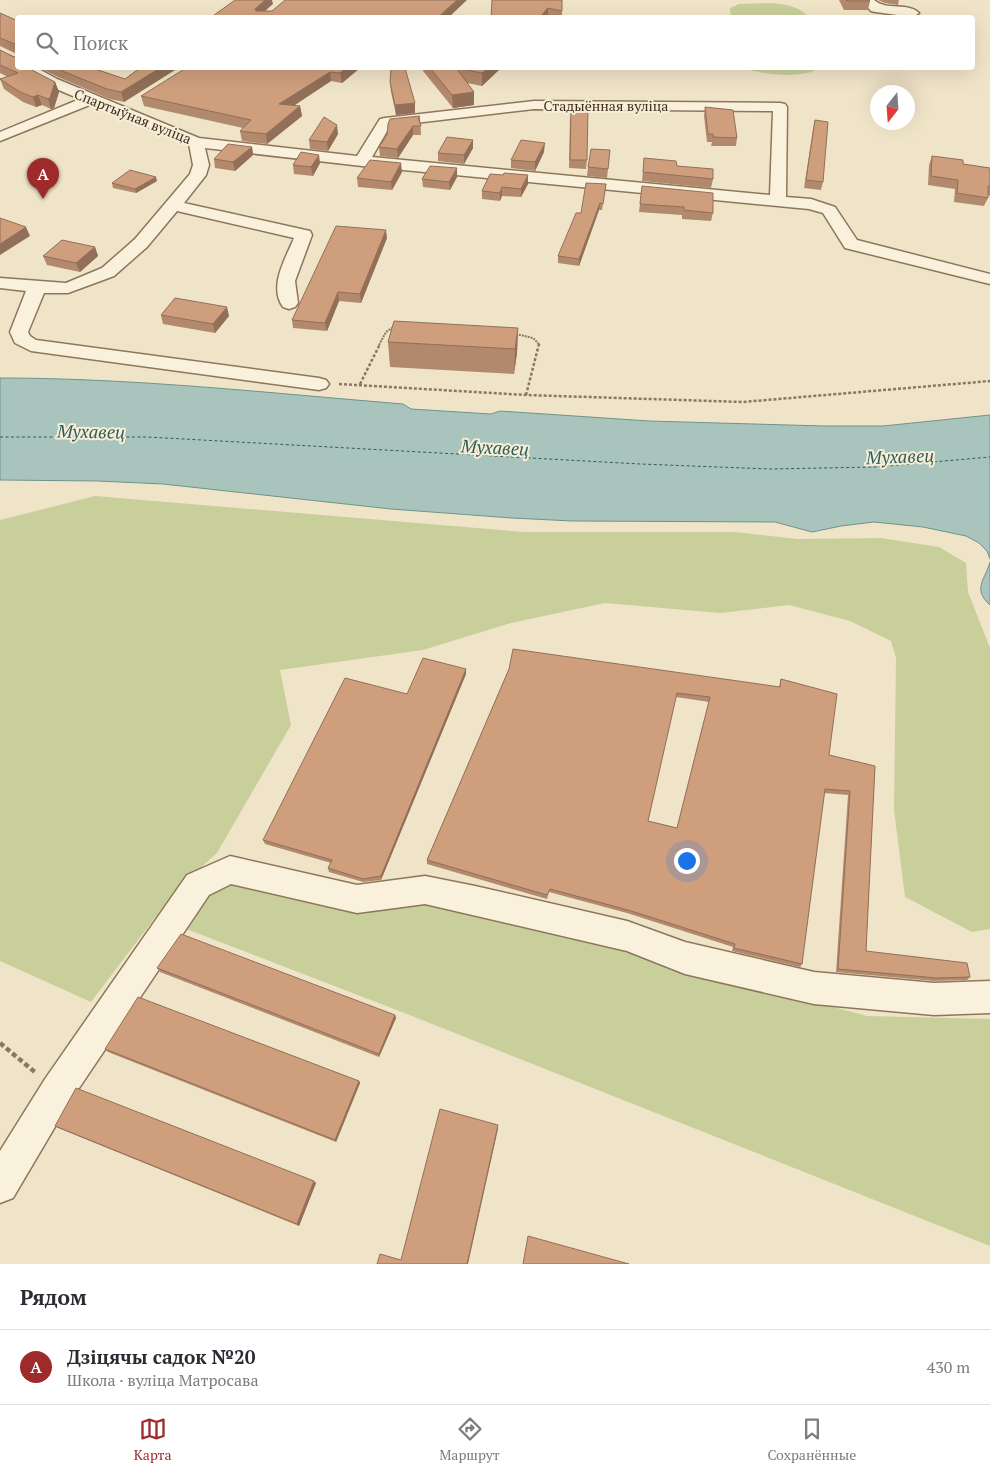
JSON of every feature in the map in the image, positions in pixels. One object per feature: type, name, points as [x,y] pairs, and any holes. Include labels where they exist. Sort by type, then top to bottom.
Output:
[{"type":"street","points":[[867,0],[875,8],[913,14]]},
{"type":"street","name":"Спартыўная вуліца","points":[[31,70],[52,82],[196,142],[362,161],[811,204],[829,210],[851,244],[990,279]]},
{"type":"street","points":[[0,137],[91,99]]},
{"type":"street","points":[[121,112],[136,102]]},
{"type":"street","name":"Стадыённая вуліца","points":[[362,161],[384,122],[534,105],[780,107],[778,201]]},
{"type":"street","points":[[0,282],[36,287],[68,288],[108,272],[140,243],[198,175],[201,165],[196,142]]},
{"type":"street","points":[[173,206],[304,235],[286,281],[289,303]]},
{"type":"street","points":[[36,287],[20,332],[22,339],[31,345],[319,384]]},
{"type":"street","points":[[0,328],[20,332]]},
{"type":"street","points":[[0,1185],[57,1091],[198,885],[230,870],[357,899],[425,890],[475,900],[627,936],[684,958],[814,988],[934,999],[990,997]]},
{"type":"path","points":[[360,384],[386,332],[392,327],[400,326]]},
{"type":"path","points":[[510,334],[533,338],[540,346],[526,395]]},
{"type":"path","points":[[319,384],[360,384],[526,395],[743,402],[990,381]]},
{"type":"path","points":[[0,1043],[57,1091]]},
{"type":"green space","points":[[771,3],[786,5],[801,10],[806,15],[731,15],[730,8],[739,4]]},
{"type":"green space","points":[[752,70],[814,70],[793,75]]},
{"type":"green space","points":[[95,496],[524,532],[736,532],[797,539],[881,538],[939,547],[966,563],[968,592],[990,648],[990,929],[972,932],[905,897],[894,810],[896,658],[891,641],[850,621],[789,605],[720,613],[605,603],[511,623],[423,650],[280,670],[291,725],[217,853],[176,890],[91,1002],[0,961],[0,520]]},
{"type":"green space","points":[[228,878],[345,910],[449,904],[867,1016],[990,1019],[990,1246],[412,1016],[176,925]]},
{"type":"water","name":"Мухавец","points":[[0,378],[151,383],[403,404],[411,409],[491,414],[500,411],[649,421],[883,426],[990,415],[990,559],[987,551],[979,543],[966,536],[923,527],[874,522],[812,532],[775,522],[572,521],[391,509],[163,484],[0,480]]},
{"type":"water","points":[[990,562],[990,605],[982,594],[981,584]]},
{"type":"building","points":[[235,0],[265,0],[255,9],[256,11],[272,11],[285,0],[457,0],[440,15],[214,15]]},
{"type":"building","points":[[492,0],[562,0],[562,11],[548,8],[542,15],[491,15]]},
{"type":"building","points":[[869,0],[870,1],[847,1]]},
{"type":"building","points":[[0,13],[15,20],[15,44],[0,38]]},
{"type":"building","points":[[0,50],[14,57],[15,70],[32,70],[55,82],[50,98],[38,95],[33,97],[20,92],[0,79],[18,73],[0,65]]},
{"type":"building","points":[[60,70],[98,70],[125,79],[137,70],[157,70],[121,92],[107,89]]},
{"type":"building","points":[[183,70],[344,70],[340,73],[330,72],[279,104],[300,106],[266,134],[240,131],[251,120],[141,96]]},
{"type":"building","points":[[391,70],[406,70],[415,103],[395,105],[390,82]]},
{"type":"building","points":[[432,70],[458,70],[474,92],[452,95]]},
{"type":"building","points":[[466,70],[486,70],[482,73]]},
{"type":"building","points":[[705,107],[733,110],[737,138],[713,137],[713,134],[708,134]]},
{"type":"building","points":[[571,108],[588,109],[587,160],[570,160]]},
{"type":"building","points":[[420,116],[418,118],[421,126],[413,126],[397,149],[379,147],[387,135],[390,119]]},
{"type":"building","points":[[324,117],[337,125],[327,142],[309,140]]},
{"type":"building","points":[[815,120],[828,122],[823,182],[806,180]]},
{"type":"building","points":[[447,137],[473,140],[464,155],[438,153]]},
{"type":"building","points":[[521,140],[545,143],[535,162],[511,160]]},
{"type":"building","points":[[228,144],[252,147],[233,162],[214,159]]},
{"type":"building","points":[[591,149],[610,150],[608,169],[588,167]]},
{"type":"building","points":[[301,152],[319,155],[311,167],[293,165]]},
{"type":"building","points":[[932,156],[963,160],[963,164],[990,168],[988,198],[957,193],[958,180],[931,176]]},
{"type":"building","points":[[644,158],[676,161],[677,166],[713,169],[713,179],[643,172]]},
{"type":"building","points":[[370,160],[401,163],[391,182],[357,178]]},
{"type":"building","points":[[430,166],[457,168],[449,182],[422,179]]},
{"type":"building","points":[[130,170],[156,177],[135,189],[112,183]]},
{"type":"building","points":[[504,173],[528,175],[521,189],[502,187],[500,193],[482,191],[490,174],[503,175]]},
{"type":"building","points":[[586,183],[606,184],[603,204],[600,203],[579,259],[558,256],[576,213],[581,213]]},
{"type":"building","points":[[642,186],[713,193],[713,213],[684,210],[684,207],[640,204]]},
{"type":"building","points":[[0,218],[26,227],[0,244]]},
{"type":"building","points":[[336,226],[386,230],[360,294],[338,292],[325,323],[292,320]]},
{"type":"building","points":[[62,240],[95,247],[76,263],[43,256]]},
{"type":"building","points":[[175,298],[227,307],[213,324],[161,315]]},
{"type":"building","points":[[394,321],[518,328],[515,349],[388,342]]},
{"type":"building","points":[[513,649],[780,687],[781,679],[837,694],[829,755],[875,766],[866,951],[967,963],[970,977],[937,978],[838,969],[850,791],[825,789],[802,964],[734,948],[735,944],[628,910],[550,889],[547,895],[427,860],[509,669]],"holes":[[[677,693],[710,697],[677,828],[648,821]]]},
{"type":"building","points":[[423,658],[466,669],[381,876],[363,879],[328,868],[332,860],[263,840],[345,678],[407,694]]},
{"type":"building","points":[[181,934],[395,1015],[379,1054],[157,968]]},
{"type":"building","points":[[138,997],[359,1081],[335,1140],[105,1049]]},
{"type":"building","points":[[76,1088],[314,1181],[297,1224],[55,1126]]},
{"type":"building","points":[[440,1109],[498,1125],[467,1264],[377,1264],[380,1254],[401,1260]]},
{"type":"building","points":[[528,1236],[629,1264],[523,1264]]},
{"type":"ferry route","points":[[0,437],[147,437],[640,464],[770,469],[875,467],[990,457]]},
{"type":"place","name":"Дзіцячы садок №20","points":[[43,199]]}]
